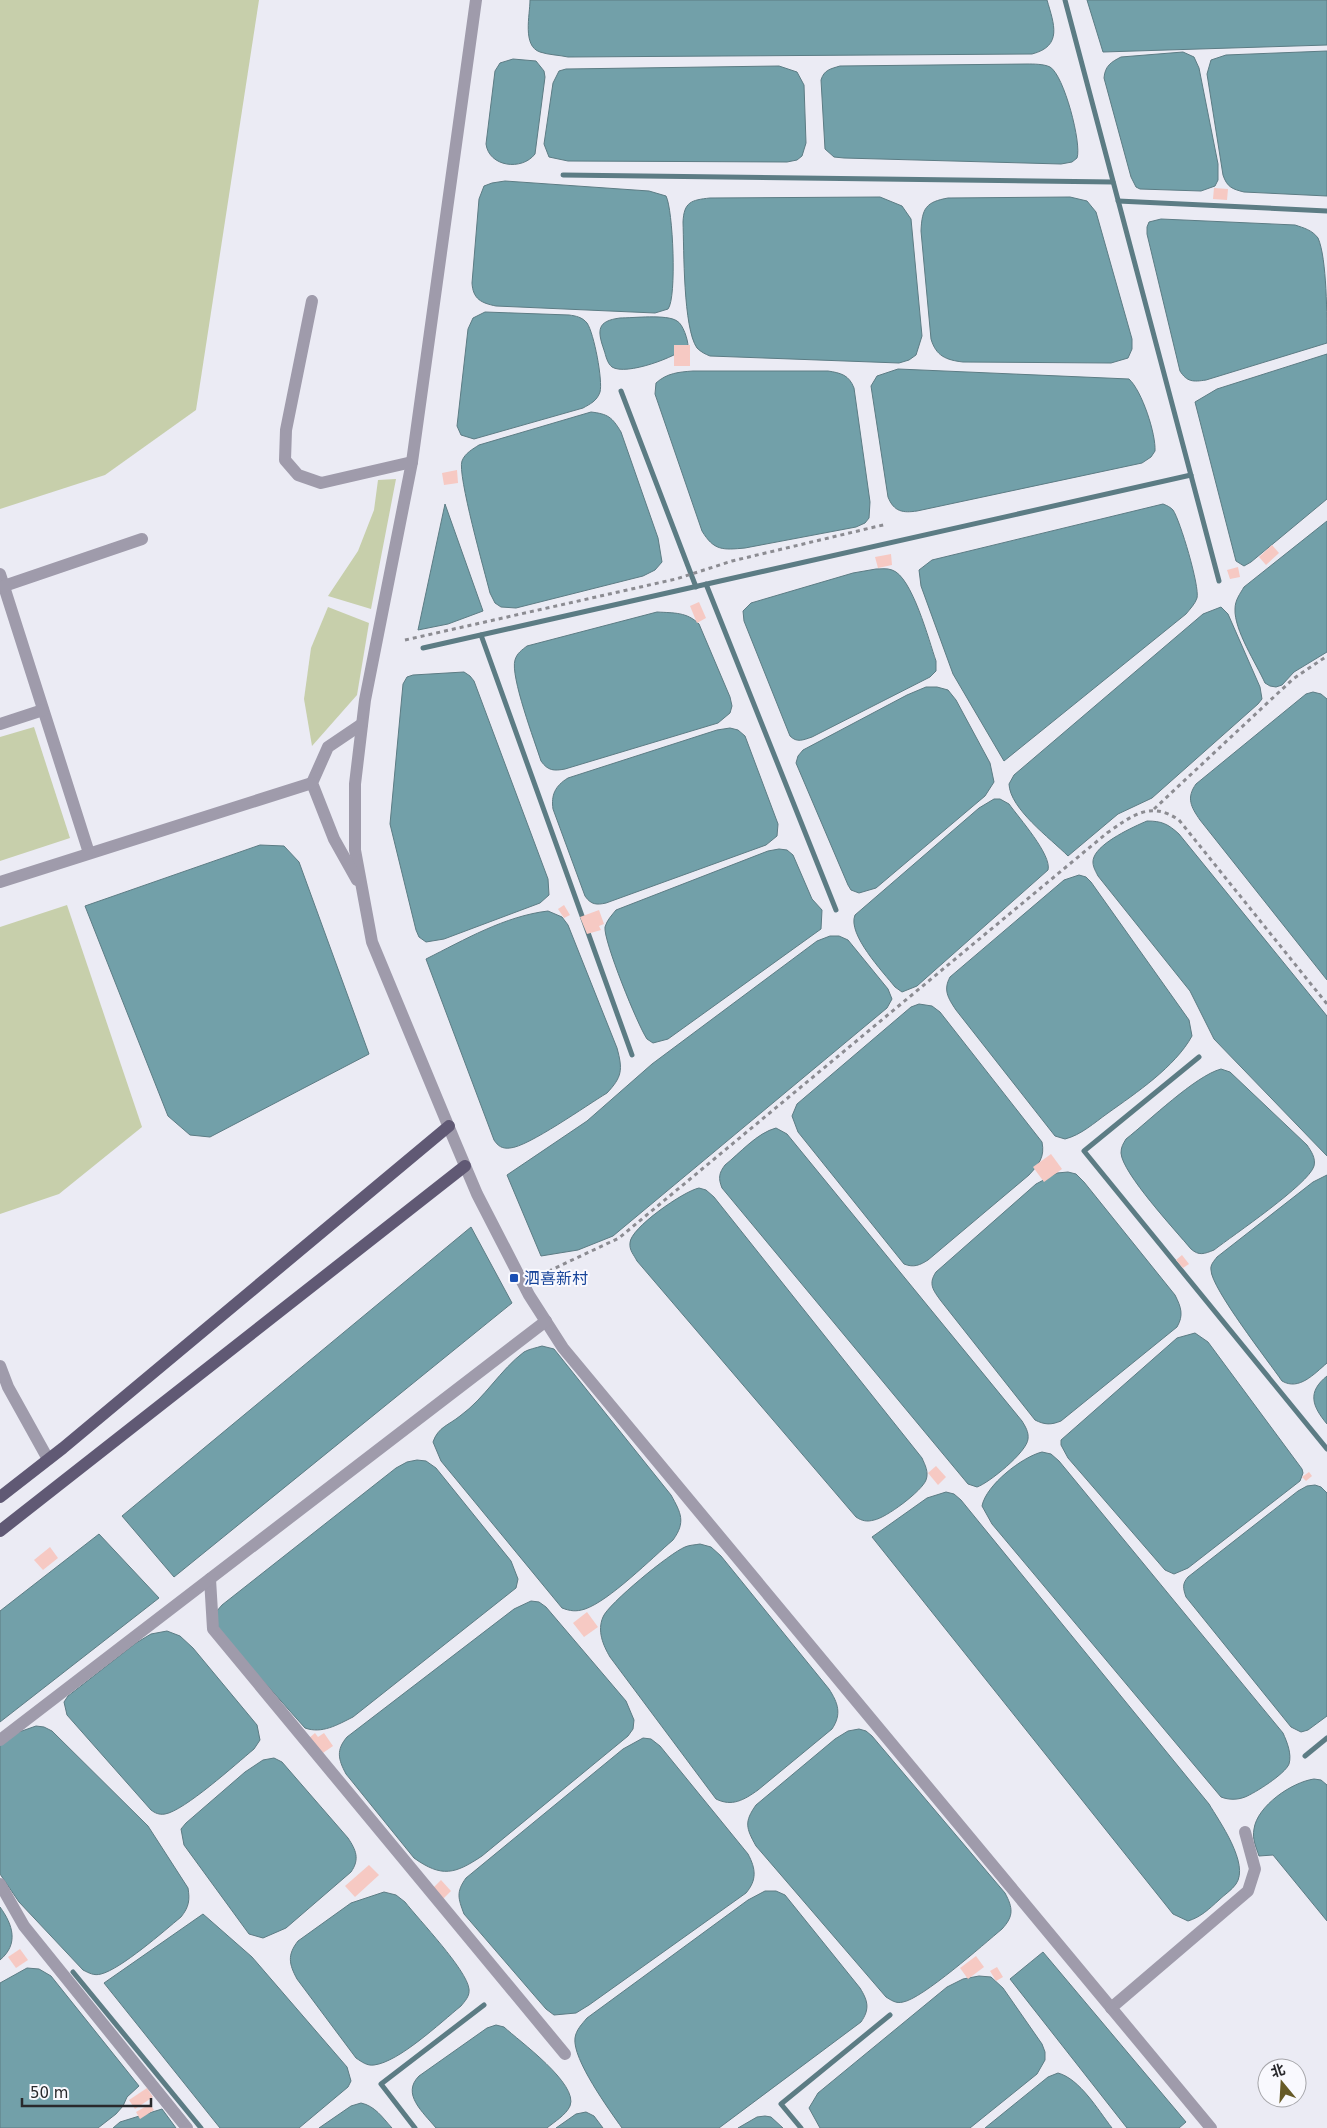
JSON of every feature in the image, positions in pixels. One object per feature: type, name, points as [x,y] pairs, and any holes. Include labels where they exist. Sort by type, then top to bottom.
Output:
[{"type":"main road","points":[[0,1497],[48,1460],[449,1126]]},
{"type":"main road","points":[[0,1531],[465,1166]]},
{"type":"street","points":[[476,0],[412,462],[365,700],[355,784],[355,850],[372,942],[477,1194],[522,1283],[570,1356],[1211,2128]]},
{"type":"street","points":[[312,300],[286,430],[285,460],[298,475],[321,483],[412,462]]},
{"type":"street","points":[[89,853],[43,710],[4,600],[2,580],[142,538]]},
{"type":"street","points":[[0,724],[43,710]]},
{"type":"street","points":[[362,724],[328,747],[312,783],[334,840],[362,888]]},
{"type":"street","points":[[0,882],[312,783]]},
{"type":"street","points":[[0,1740],[546,1321]]},
{"type":"street","points":[[0,1366],[8,1387],[48,1460]]},
{"type":"street","points":[[210,1579],[213,1629],[565,2054]]},
{"type":"street","points":[[1111,2008],[1248,1891],[1256,1869],[1245,1832]]},
{"type":"street","points":[[0,1884],[24,1926],[187,2128]]},
{"type":"path","points":[[405,640],[676,579],[732,560],[887,524]]},
{"type":"path","points":[[1154,809],[1293,679],[1327,656]]},
{"type":"path","points":[[522,1283],[619,1238],[1107,833],[1141,812],[1154,809],[1168,812],[1179,820],[1327,1004]]},
{"type":"green space","points":[[0,0],[259,0],[196,410],[105,475],[0,509]]},
{"type":"green space","points":[[396,479],[371,609],[328,596],[358,551],[374,510],[378,480]]},
{"type":"green space","points":[[328,607],[369,623],[357,695],[312,746],[304,699],[311,648]]},
{"type":"green space","points":[[34,727],[70,838],[0,861],[0,737]]},
{"type":"green space","points":[[67,905],[142,1127],[59,1194],[0,1214],[0,927]]},
{"type":"water","points":[[530,0],[1047,0],[1054,33],[1048,46],[1032,54],[568,57],[547,54],[534,49],[528,29]]},
{"type":"water","points":[[1087,0],[1327,0],[1327,45],[1103,52]]},
{"type":"water","points":[[1327,51],[1327,196],[1244,192],[1230,187],[1223,175],[1207,74],[1211,60],[1226,55]]},
{"type":"water","points":[[1183,52],[1194,57],[1199,68],[1218,164],[1218,180],[1215,186],[1201,191],[1140,189],[1136,187],[1131,177],[1104,78],[1106,70],[1111,63],[1121,57]]},
{"type":"water","points":[[513,59],[536,61],[544,71],[545,77],[535,154],[522,163],[507,164],[493,158],[488,152],[486,144],[495,71],[500,63]]},
{"type":"water","points":[[1027,64],[1050,67],[1061,83],[1071,110],[1077,139],[1077,158],[1072,162],[1061,164],[844,158],[834,157],[825,149],[821,80],[830,69],[840,66]]},
{"type":"water","points":[[779,66],[797,72],[804,85],[806,143],[802,156],[797,160],[787,162],[568,161],[549,157],[544,144],[553,83],[559,71],[566,69]]},
{"type":"water","points":[[505,181],[649,191],[666,196],[671,218],[673,253],[671,302],[668,309],[655,313],[496,306],[476,297],[472,283],[479,199],[484,186]]},
{"type":"water","points":[[880,197],[902,206],[911,219],[922,336],[916,355],[909,360],[899,363],[710,356],[697,348],[692,338],[689,324],[685,288],[683,222],[685,210],[690,203],[710,198]]},
{"type":"water","points":[[1070,197],[1087,201],[1096,212],[1132,339],[1132,349],[1128,358],[1111,363],[963,362],[942,356],[933,345],[931,339],[921,231],[924,212],[927,207],[930,204],[948,198]]},
{"type":"water","points":[[1161,219],[1295,225],[1313,233],[1318,238],[1323,259],[1326,289],[1327,343],[1206,380],[1194,381],[1185,377],[1180,371],[1147,234],[1149,222]]},
{"type":"water","points":[[485,312],[569,315],[583,319],[590,328],[597,357],[601,386],[597,398],[583,408],[474,439],[461,435],[457,426],[468,329],[473,318]]},
{"type":"water","points":[[658,317],[677,321],[686,336],[688,346],[663,360],[651,364],[628,369],[612,367],[607,359],[600,332],[603,324],[607,321],[620,318]]},
{"type":"water","points":[[1327,354],[1327,499],[1244,566],[1236,561],[1195,402],[1217,389]]},
{"type":"water","points":[[898,369],[1129,379],[1139,393],[1147,413],[1153,434],[1155,451],[1151,457],[1142,463],[917,511],[907,512],[899,510],[893,506],[888,497],[871,386],[877,376]]},
{"type":"water","points":[[693,371],[828,371],[847,377],[854,388],[870,502],[869,518],[865,523],[856,527],[745,548],[725,549],[715,546],[706,538],[702,531],[655,394],[656,383],[664,377]]},
{"type":"water","points":[[591,412],[609,417],[621,432],[658,538],[662,562],[655,570],[643,576],[516,608],[501,607],[495,603],[490,593],[467,503],[462,470],[463,458],[479,445]]},
{"type":"water","points":[[445,504],[483,611],[448,624],[418,630]]},
{"type":"water","points":[[1163,504],[1173,510],[1184,539],[1196,581],[1197,598],[1195,602],[1186,614],[1004,761],[953,674],[921,586],[919,570],[932,560]]},
{"type":"water","points":[[1327,521],[1327,652],[1294,672],[1282,685],[1270,686],[1265,683],[1238,627],[1235,609],[1237,600],[1244,587]]},
{"type":"water","points":[[876,569],[892,570],[906,584],[919,610],[936,661],[936,671],[930,677],[812,737],[795,740],[790,736],[744,621],[743,611],[751,603],[853,573]]},
{"type":"water","points":[[1221,607],[1228,614],[1260,687],[1262,699],[1152,798],[1118,814],[1068,856],[1032,823],[1016,803],[1011,794],[1009,784],[1014,775],[1203,614]]},
{"type":"water","points":[[657,612],[685,615],[699,624],[730,697],[732,706],[730,713],[718,723],[565,769],[554,770],[546,767],[541,761],[519,694],[514,668],[517,655],[527,646]]},
{"type":"water","points":[[464,672],[474,681],[548,879],[549,895],[540,903],[444,939],[426,942],[419,937],[416,930],[390,824],[403,684],[407,677],[413,675]]},
{"type":"water","points":[[926,687],[948,690],[956,700],[990,763],[994,782],[985,796],[876,888],[859,893],[851,890],[848,885],[796,763],[798,756],[803,750],[907,695]]},
{"type":"water","points":[[1313,692],[1321,694],[1327,699],[1327,980],[1200,820],[1192,807],[1190,798],[1196,784],[1306,694]]},
{"type":"water","points":[[730,728],[738,730],[745,736],[778,824],[777,836],[766,845],[606,903],[592,903],[585,896],[553,809],[553,795],[560,784],[568,778],[717,730]]},
{"type":"water","points":[[994,799],[1000,799],[1009,804],[1027,827],[1045,855],[1048,870],[917,986],[902,992],[895,987],[861,942],[854,923],[855,915],[979,808]]},
{"type":"water","points":[[1147,821],[1164,824],[1179,834],[1327,1016],[1327,1156],[1214,1039],[1190,991],[1098,876],[1093,862],[1097,851],[1118,836]]},
{"type":"water","points":[[260,845],[284,846],[299,862],[369,1054],[210,1137],[190,1135],[168,1116],[85,906]]},
{"type":"water","points":[[787,850],[793,855],[812,899],[822,910],[821,929],[668,1039],[653,1043],[647,1039],[629,1001],[609,948],[605,927],[607,922],[616,910],[768,851]]},
{"type":"water","points":[[1079,875],[1086,877],[1091,882],[1189,1020],[1192,1036],[1176,1058],[1154,1079],[1087,1128],[1065,1139],[1055,1136],[956,1010],[949,998],[947,986],[950,977],[1064,880]]},
{"type":"water","points":[[548,911],[562,917],[568,925],[617,1048],[620,1073],[616,1082],[607,1093],[558,1125],[519,1146],[505,1148],[494,1140],[426,959],[501,923]]},
{"type":"water","points":[[830,936],[839,936],[848,940],[888,989],[892,999],[887,1008],[613,1236],[578,1250],[541,1256],[507,1175],[587,1121],[652,1064],[817,941]]},
{"type":"water","points":[[919,1004],[932,1006],[940,1012],[1042,1142],[1043,1152],[1038,1164],[1029,1175],[928,1260],[920,1265],[911,1266],[904,1264],[798,1132],[792,1116],[797,1104],[911,1007]]},
{"type":"water","points":[[1221,1069],[1230,1072],[1307,1145],[1313,1155],[1314,1166],[1299,1185],[1269,1210],[1214,1250],[1199,1253],[1191,1249],[1130,1174],[1121,1151],[1126,1139],[1172,1100],[1198,1080]]},
{"type":"water","points":[[776,1128],[787,1134],[1022,1421],[1028,1436],[1026,1445],[1015,1459],[983,1484],[977,1487],[968,1484],[722,1188],[720,1176],[725,1165],[755,1139]]},
{"type":"water","points":[[1068,1172],[1076,1174],[1084,1182],[1175,1295],[1181,1315],[1177,1327],[1061,1421],[1048,1424],[1035,1420],[941,1301],[934,1290],[932,1280],[936,1272],[1036,1184],[1057,1173]]},
{"type":"water","points":[[1327,1175],[1327,1363],[1306,1380],[1300,1383],[1288,1384],[1282,1381],[1230,1308],[1214,1279],[1211,1266],[1217,1257],[1313,1182]]},
{"type":"water","points":[[699,1188],[706,1190],[714,1197],[922,1458],[927,1474],[923,1485],[911,1497],[880,1518],[869,1521],[856,1517],[633,1255],[630,1243],[632,1236],[639,1228],[671,1203]]},
{"type":"water","points":[[471,1227],[512,1303],[174,1577],[122,1516]]},
{"type":"water","points":[[1195,1333],[1208,1342],[1302,1469],[1303,1473],[1300,1481],[1188,1568],[1174,1574],[1165,1570],[1068,1458],[1061,1445],[1061,1440],[1177,1338]]},
{"type":"water","points":[[542,1346],[554,1349],[671,1495],[681,1518],[680,1528],[673,1540],[606,1597],[579,1611],[562,1608],[441,1461],[433,1442],[438,1433],[469,1409],[515,1359],[526,1351]]},
{"type":"water","points":[[1327,1376],[1327,1424],[1315,1405],[1314,1393]]},
{"type":"water","points":[[1042,1452],[1051,1454],[1059,1461],[1283,1733],[1289,1752],[1289,1764],[1282,1773],[1256,1792],[1242,1798],[1227,1799],[1221,1797],[992,1524],[982,1506],[990,1489],[1015,1466]]},
{"type":"water","points":[[426,1461],[436,1468],[511,1561],[518,1579],[516,1588],[353,1717],[335,1726],[323,1729],[311,1730],[305,1728],[224,1637],[218,1628],[216,1612],[222,1605],[396,1468],[407,1462]]},
{"type":"water","points":[[1315,1485],[1321,1487],[1327,1493],[1327,1716],[1308,1730],[1301,1732],[1291,1727],[1186,1597],[1184,1586],[1188,1577],[1298,1491],[1307,1486]]},
{"type":"water","points":[[946,1492],[954,1494],[961,1500],[1209,1804],[1232,1843],[1239,1865],[1239,1876],[1236,1884],[1201,1915],[1188,1921],[1173,1914],[872,1537],[927,1498]]},
{"type":"water","points":[[99,1534],[159,1598],[0,1722],[0,1611]]},
{"type":"water","points":[[700,1544],[711,1547],[721,1556],[829,1689],[838,1709],[837,1718],[832,1729],[758,1790],[748,1797],[733,1802],[716,1799],[610,1657],[603,1643],[601,1633],[603,1617],[627,1591],[677,1551],[687,1546]]},
{"type":"water","points":[[531,1601],[539,1602],[546,1607],[626,1701],[634,1720],[633,1729],[628,1736],[482,1856],[456,1870],[441,1871],[433,1869],[414,1858],[346,1774],[339,1755],[341,1746],[347,1737],[514,1609]]},
{"type":"water","points":[[167,1631],[180,1636],[193,1648],[257,1725],[260,1740],[254,1749],[197,1796],[174,1811],[161,1814],[151,1810],[67,1715],[64,1702],[68,1696],[136,1643],[151,1634]]},
{"type":"water","points":[[36,1726],[52,1731],[148,1826],[188,1888],[188,1903],[181,1917],[120,1965],[98,1975],[83,1970],[19,1902],[0,1874],[0,1744],[19,1732]]},
{"type":"water","points":[[859,1729],[866,1731],[872,1736],[1005,1893],[1011,1908],[1009,1920],[1002,1929],[968,1958],[938,1982],[912,1999],[900,2002],[886,1997],[756,1846],[748,1830],[748,1821],[756,1805],[835,1739],[848,1731]]},
{"type":"water","points":[[643,1738],[651,1739],[660,1746],[748,1854],[753,1865],[754,1879],[746,1893],[589,2005],[576,2013],[554,2015],[546,2009],[464,1914],[459,1899],[459,1891],[466,1878],[623,1749]]},
{"type":"water","points":[[274,1758],[282,1762],[348,1838],[355,1851],[356,1859],[351,1872],[286,1928],[263,1938],[249,1934],[184,1845],[181,1829],[245,1772],[263,1760]]},
{"type":"water","points":[[1314,1779],[1321,1780],[1327,1785],[1327,1921],[1273,1855],[1259,1856],[1254,1836],[1257,1820],[1277,1796],[1296,1785]]},
{"type":"water","points":[[765,1891],[776,1891],[785,1895],[860,1988],[867,2005],[866,2013],[861,2022],[719,2128],[622,2128],[609,2110],[579,2059],[575,2038],[578,2030],[587,2018],[748,1900]]},
{"type":"water","points":[[384,1892],[396,1895],[405,1902],[442,1945],[460,1970],[469,1989],[469,1994],[461,2006],[419,2041],[395,2057],[371,2065],[356,2058],[297,1979],[290,1960],[294,1946],[298,1941],[351,1903]]},
{"type":"water","points":[[0,1907],[11,1927],[12,1941],[10,1948],[0,1960]]},
{"type":"water","points":[[203,1914],[252,1957],[347,2067],[351,2081],[348,2087],[299,2128],[220,2128],[104,1983]]},
{"type":"water","points":[[1043,1952],[1186,2122],[1179,2128],[1127,2128],[1010,1979]]},
{"type":"water","points":[[27,1968],[39,1969],[51,1976],[139,2086],[127,2097],[123,2106],[116,2114],[98,2128],[0,2128],[0,1983]]},
{"type":"water","points":[[979,1976],[991,1977],[1003,1988],[1042,2044],[1045,2060],[1037,2074],[970,2128],[820,2128],[809,2108],[818,2093],[947,1987],[963,1979]]},
{"type":"water","points":[[496,2025],[504,2027],[534,2052],[557,2075],[566,2086],[570,2097],[570,2106],[563,2115],[547,2128],[436,2128],[416,2103],[412,2089],[414,2083],[419,2076],[487,2028]]},
{"type":"water","points":[[1058,2073],[1066,2076],[1081,2088],[1112,2128],[985,2128],[1048,2077]]},
{"type":"water","points":[[361,2103],[374,2109],[392,2128],[319,2128],[351,2106]]},
{"type":"water","points":[[162,2109],[176,2128],[113,2128],[120,2122]]},
{"type":"water","points":[[586,2112],[594,2116],[603,2128],[556,2128],[576,2114]]},
{"type":"water","points":[[757,2117],[771,2117],[783,2128],[738,2128]]},
{"type":"building","points":[[1214,188],[1228,189],[1227,200],[1213,199]]},
{"type":"building","points":[[674,345],[690,345],[690,366],[674,366]]},
{"type":"building","points":[[457,470],[458,483],[444,485],[442,473]]},
{"type":"building","points":[[1272,545],[1279,553],[1266,565],[1259,557]]},
{"type":"building","points":[[891,554],[892,565],[878,568],[875,557]]},
{"type":"building","points":[[1238,567],[1240,577],[1230,579],[1227,570]]},
{"type":"building","points":[[699,602],[706,618],[697,623],[690,606]]},
{"type":"building","points":[[564,905],[570,915],[564,918],[558,909]]},
{"type":"building","points":[[599,910],[604,924],[599,926],[601,930],[587,934],[580,917]]},
{"type":"building","points":[[1051,1154],[1062,1169],[1044,1182],[1033,1167]]},
{"type":"building","points":[[1182,1255],[1189,1264],[1183,1268],[1176,1260]]},
{"type":"building","points":[[936,1466],[946,1477],[938,1485],[928,1473]]},
{"type":"building","points":[[1309,1472],[1312,1476],[1306,1481],[1302,1477]]},
{"type":"building","points":[[50,1547],[58,1558],[43,1570],[34,1560]]},
{"type":"building","points":[[587,1612],[598,1627],[584,1637],[573,1623]]},
{"type":"building","points":[[315,1733],[318,1737],[324,1733],[333,1746],[320,1755],[308,1739]]},
{"type":"building","points":[[369,1865],[379,1875],[355,1897],[345,1886]]},
{"type":"building","points":[[441,1880],[451,1891],[442,1900],[432,1889]]},
{"type":"building","points":[[20,1949],[28,1960],[16,1968],[8,1957]]},
{"type":"building","points":[[976,1956],[984,1967],[968,1979],[960,1968]]},
{"type":"building","points":[[997,1967],[1003,1977],[996,1981],[990,1971]]},
{"type":"building","points":[[147,2088],[153,2097],[135,2109],[129,2100]]},
{"type":"building","points":[[150,2104],[154,2110],[140,2119],[136,2112]]},
{"type":"waterway","points":[[1065,0],[1219,581]]},
{"type":"waterway","points":[[563,175],[1113,182]]},
{"type":"waterway","points":[[1118,201],[1327,211]]},
{"type":"waterway","points":[[621,391],[696,587]]},
{"type":"waterway","points":[[423,648],[1191,475]]},
{"type":"waterway","points":[[706,584],[836,910]]},
{"type":"waterway","points":[[481,635],[632,1055]]},
{"type":"waterway","points":[[1199,1057],[1084,1151],[1327,1449]]},
{"type":"waterway","points":[[1305,1756],[1327,1738]]},
{"type":"waterway","points":[[73,1972],[201,2128]]},
{"type":"waterway","points":[[415,2128],[381,2084],[484,2005]]},
{"type":"waterway","points":[[801,2128],[781,2104],[890,2015]]},
{"type":"place","name":"泗喜新村","points":[[514,1278]]}]
